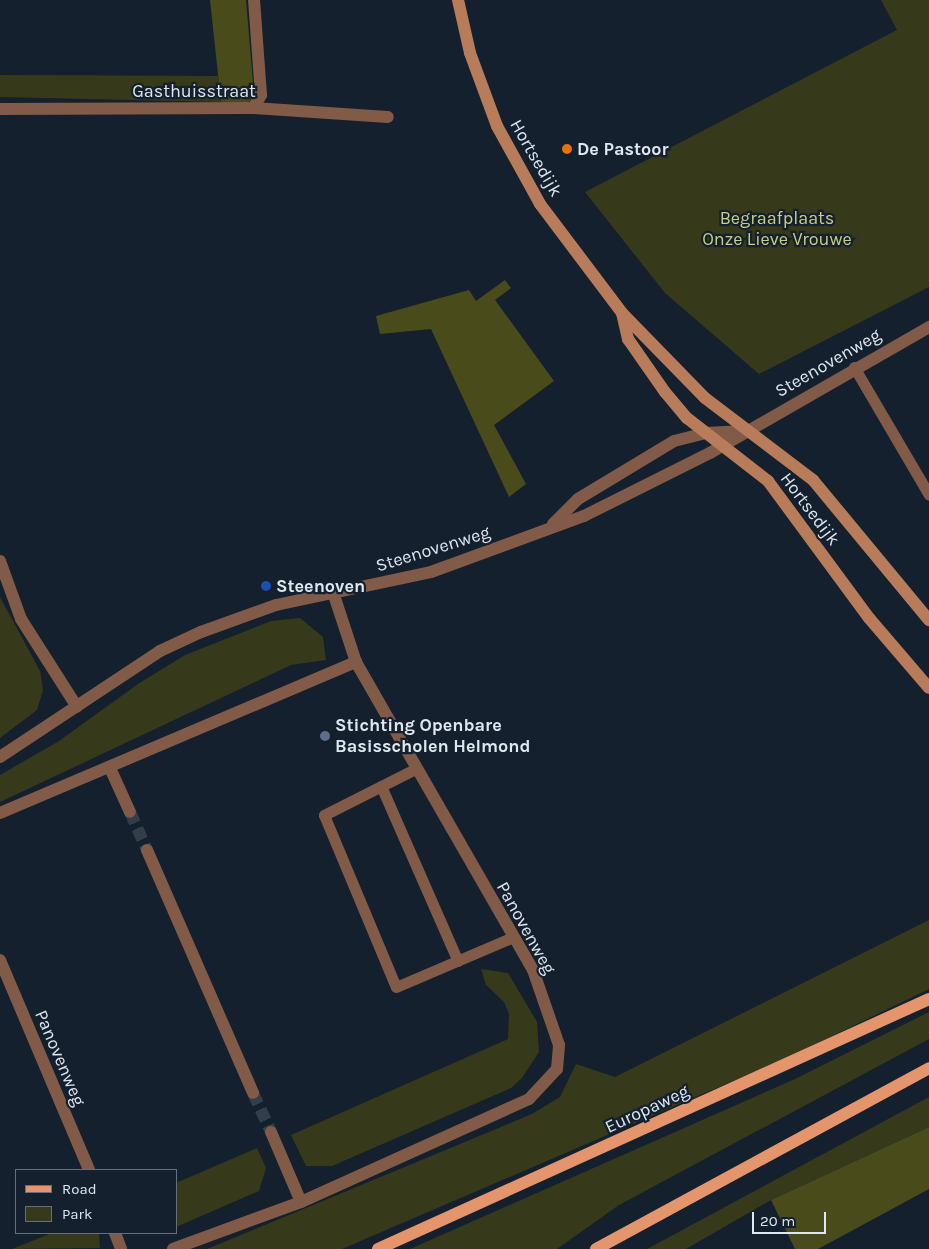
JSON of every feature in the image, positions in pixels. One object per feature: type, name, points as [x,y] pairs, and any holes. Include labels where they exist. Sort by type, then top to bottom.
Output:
[{"type":"main road","name":"Europaweg","points":[[378,1249],[929,999]]},
{"type":"main road","points":[[596,1249],[929,1068]]},
{"type":"street","points":[[253,108],[261,95],[254,0]]},
{"type":"street","name":"Hortsedijk","points":[[458,0],[470,53],[497,126],[540,204],[622,313],[677,371],[746,431],[789,457],[813,480],[929,620]]},
{"type":"street","name":"Gasthuisstraat","points":[[0,108],[253,108],[388,117]]},
{"type":"street","name":"Hortsedijk","points":[[622,313],[628,339],[665,392],[706,433],[768,481],[869,618],[929,688]]},
{"type":"street","name":"Steenovenweg","points":[[0,757],[160,651],[201,632],[276,605],[334,595],[476,558],[552,525],[603,507],[722,446],[854,367],[929,326]]},
{"type":"street","name":"Steenovenweg","points":[[552,525],[578,499],[674,442],[706,433],[746,431]]},
{"type":"street","points":[[0,561],[20,619],[77,707]]},
{"type":"street","name":"Panovenweg","points":[[173,1249],[301,1202],[529,1099],[546,1085],[557,1070],[559,1045],[532,970],[414,769],[356,662],[334,595]]},
{"type":"street","points":[[0,813],[110,768],[356,662]]},
{"type":"street","points":[[110,768],[130,812]]},
{"type":"street","points":[[147,850],[254,1093]]},
{"type":"street","name":"Panovenweg","points":[[0,960],[88,1169]]},
{"type":"street","points":[[271,1132],[301,1202]]},
{"type":"street","points":[[115,1234],[121,1249]]},
{"type":"lane","points":[[854,367],[929,496]]},
{"type":"lane","points":[[414,769],[324,815],[396,987],[513,937]]},
{"type":"lane","points":[[381,786],[458,961]]},
{"type":"green space","points":[[210,0],[246,0],[254,95],[248,103],[221,102]]},
{"type":"green space","name":"Begraafplaats Onze Lieve Vrouwe","points":[[881,0],[929,0],[929,287],[759,374],[665,293],[585,192],[897,30]]},
{"type":"green space","points":[[0,75],[218,76],[221,102],[0,97]]},
{"type":"green space","points":[[505,280],[511,288],[495,300],[554,381],[494,425],[526,484],[509,497],[431,329],[380,334],[376,316],[469,290],[476,301]]},
{"type":"green space","points":[[0,597],[40,671],[43,690],[37,710],[0,738]]},
{"type":"green space","points":[[300,618],[323,637],[326,660],[291,665],[0,802],[0,775],[59,741],[138,684],[185,655],[271,621]]},
{"type":"green space","points":[[929,920],[929,989],[791,1056],[342,1249],[207,1249],[532,1114],[560,1097],[576,1064],[615,1077]]},
{"type":"green space","points":[[481,969],[508,973],[537,1022],[539,1052],[522,1078],[511,1088],[332,1166],[306,1166],[291,1135],[508,1039],[509,1014],[504,1002],[486,985]]},
{"type":"green space","points":[[929,1012],[929,1039],[619,1205],[557,1249],[410,1249],[795,1079]]},
{"type":"green space","points":[[929,1097],[929,1127],[771,1200],[686,1249],[647,1249]]},
{"type":"green space","points":[[929,1127],[929,1189],[818,1249],[795,1249],[771,1200]]},
{"type":"green space","points":[[257,1148],[266,1168],[259,1191],[178,1226],[178,1182]]},
{"type":"green space","points":[[50,1234],[99,1234],[100,1248],[12,1249]]},
{"type":"tunnel","points":[[130,812],[147,850]]},
{"type":"tunnel","points":[[253,1093],[271,1132]]},
{"type":"place","name":"De Pastoor","points":[[567,149]]},
{"type":"place","name":"Steenoven","points":[[266,586]]},
{"type":"place","name":"Stichting Openbare Basisscholen Helmond","points":[[325,736]]}]
